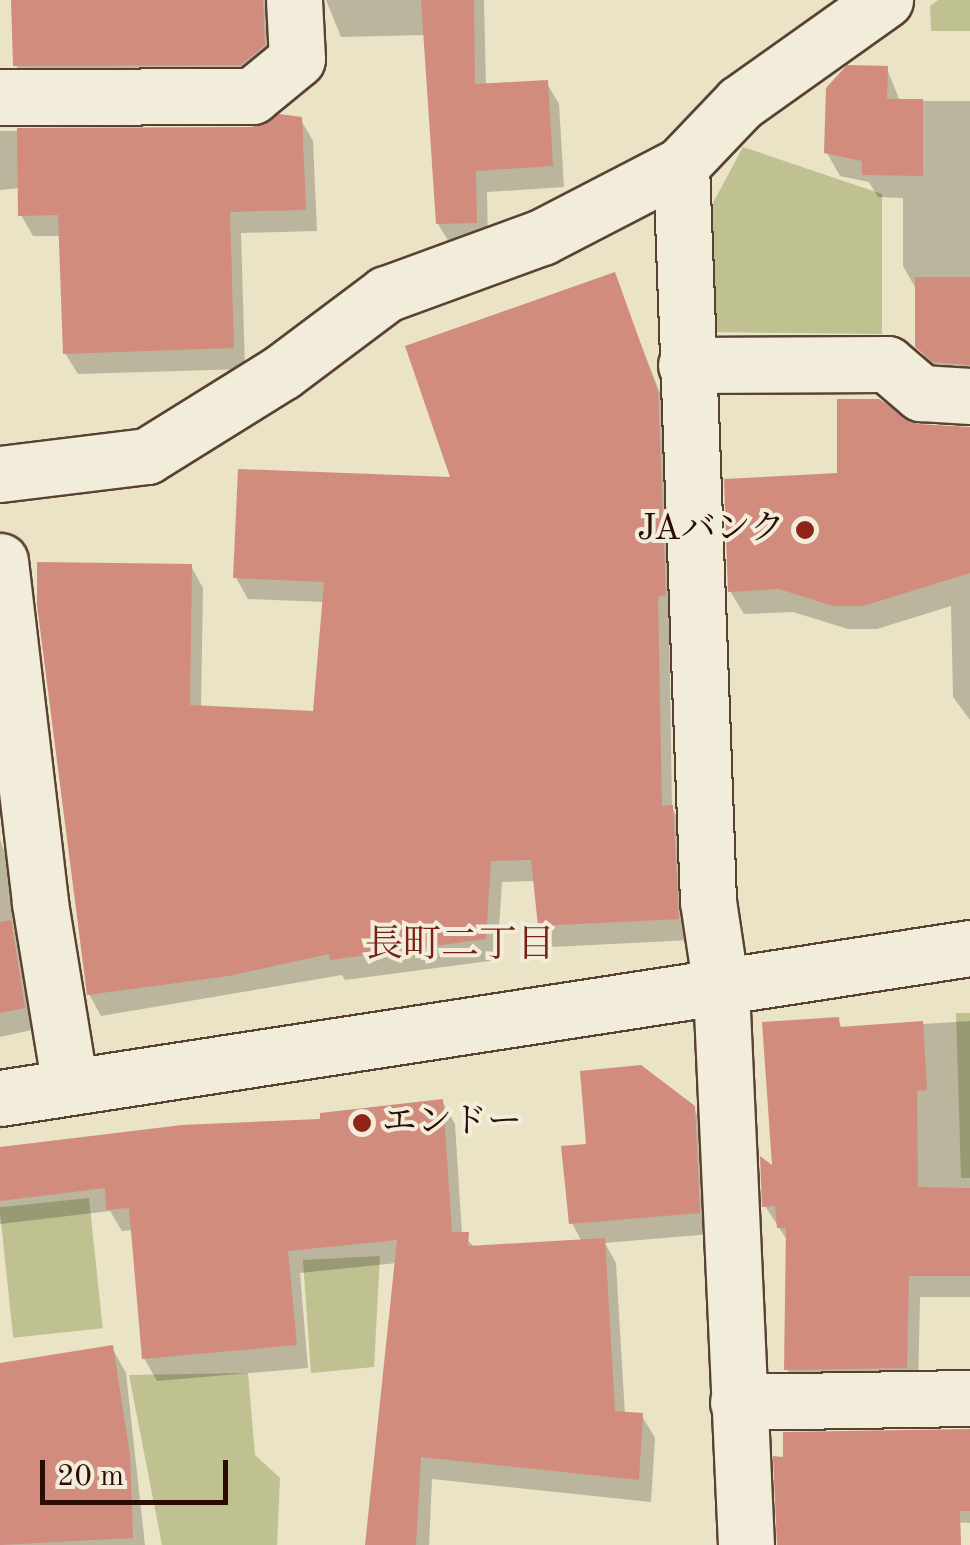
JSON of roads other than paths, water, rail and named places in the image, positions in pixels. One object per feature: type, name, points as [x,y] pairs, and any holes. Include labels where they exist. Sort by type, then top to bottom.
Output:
[{"type":"street","points":[[0,98],[252,96],[297,59],[294,0]]},
{"type":"street","points":[[0,474],[147,456],[282,372],[386,294],[542,236],[681,166],[740,103],[885,0]]},
{"type":"street","points":[[681,166],[708,901],[721,988],[746,1545]]},
{"type":"street","points":[[686,365],[887,364],[921,393],[970,396]]},
{"type":"street","points":[[0,561],[20,754],[70,1087]]},
{"type":"street","points":[[0,1098],[970,948]]},
{"type":"street","points":[[738,1402],[970,1398]]},
{"type":"place","name":"JAバンク","points":[[805,530]]},
{"type":"place","name":"エンドー","points":[[362,1123]]},
{"type":"district","name":"長町二丁目","points":[[460,947]]}]
